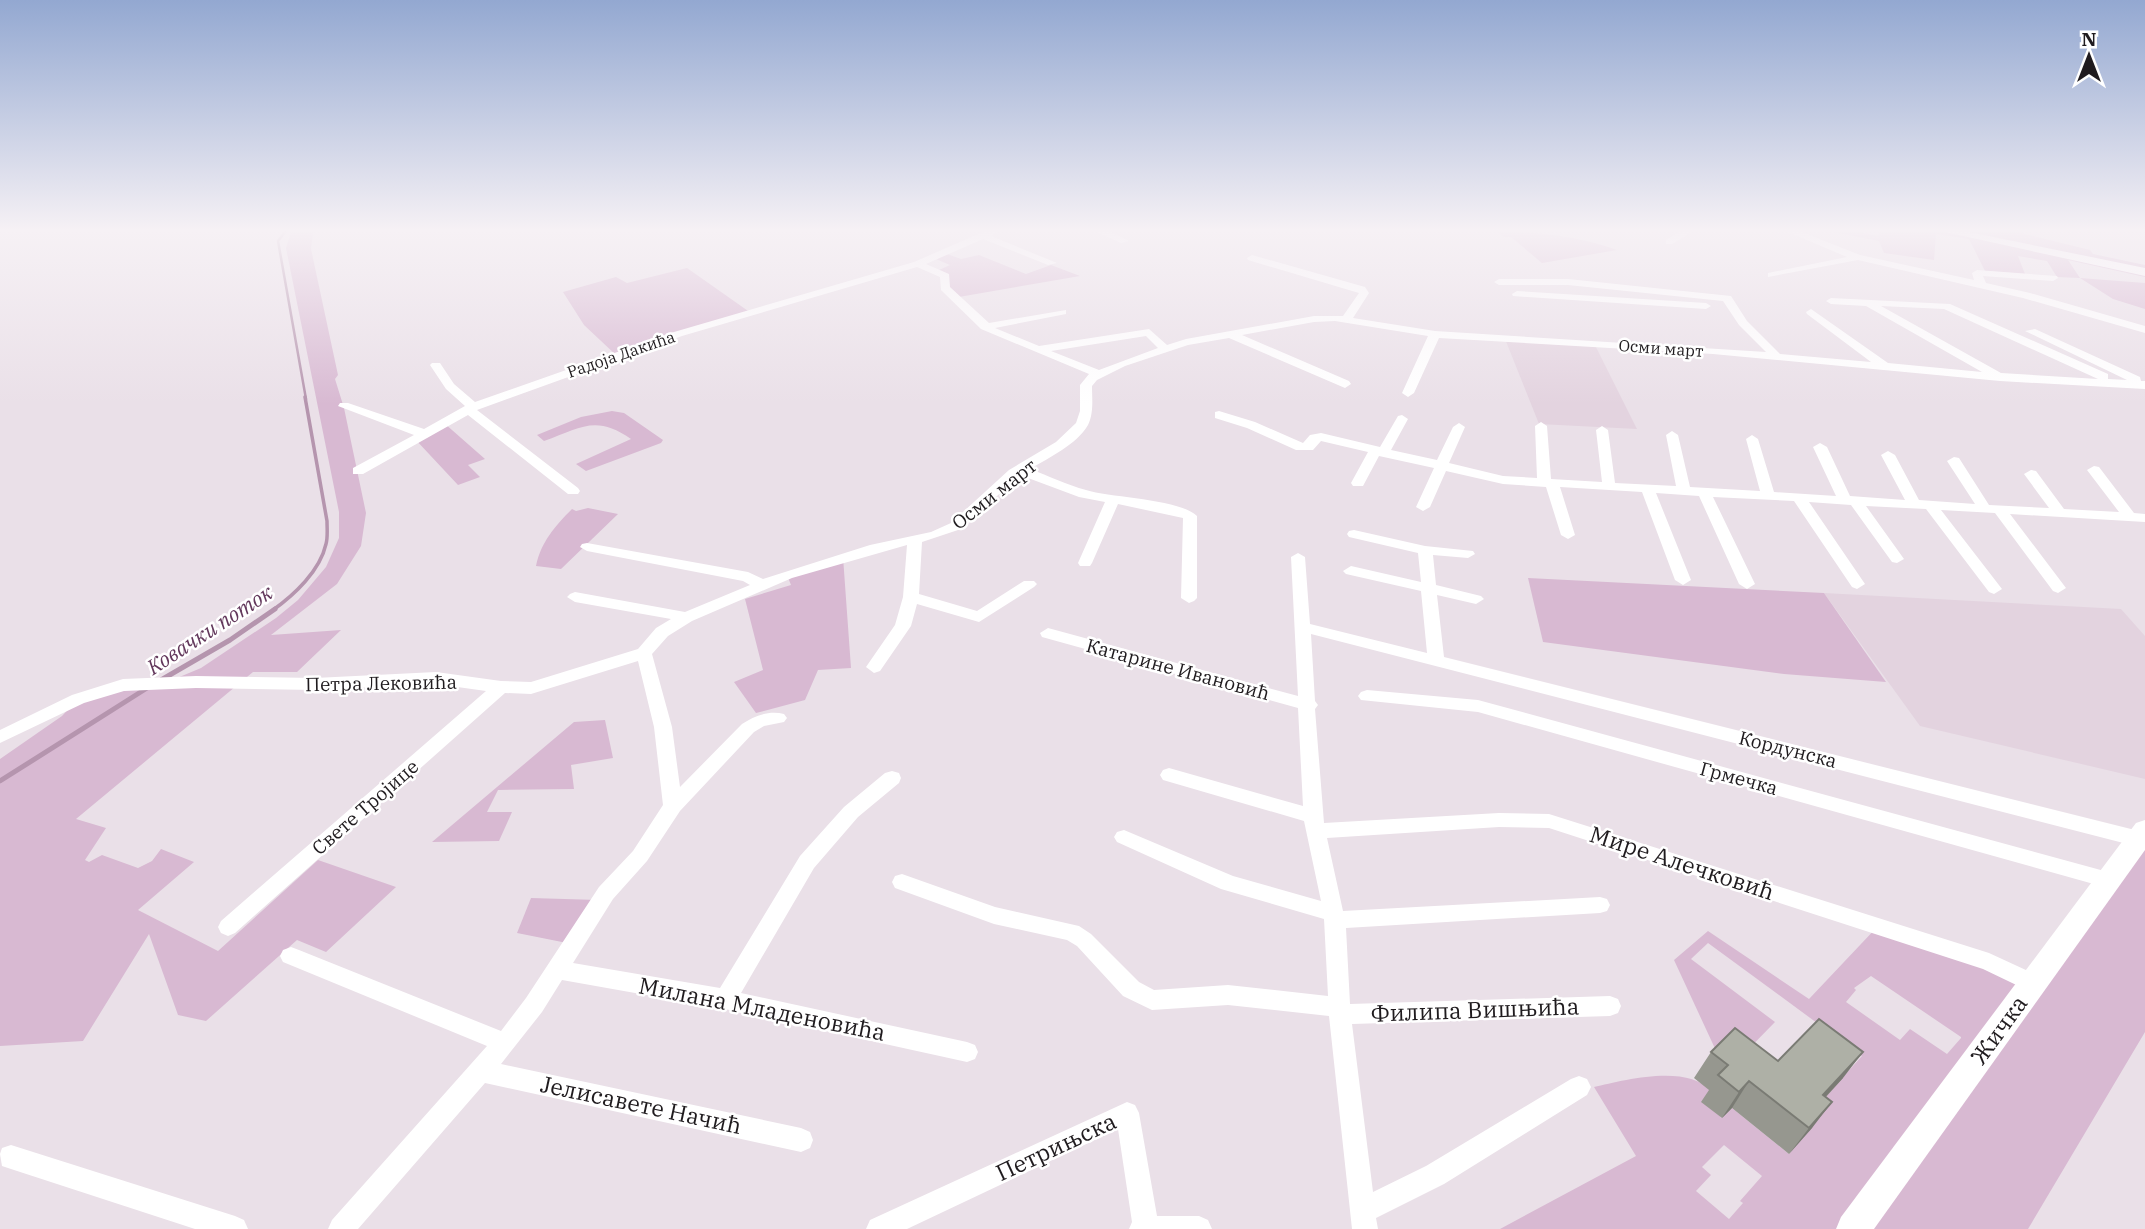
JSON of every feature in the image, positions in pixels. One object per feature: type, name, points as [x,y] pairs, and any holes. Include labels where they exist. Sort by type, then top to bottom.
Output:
[{"type":"main road","name":"Жичка","points":[[1853,1229],[2142,834]]},
{"type":"street","name":"Радоја Дакића","points":[[358,471],[471,409],[678,334],[831,289]]},
{"type":"street","points":[[946,289],[985,327],[1098,374]]},
{"type":"street","points":[[1347,319],[1364,293],[1361,289]]},
{"type":"street","points":[[1642,289],[1727,298],[1743,323],[1778,358]]},
{"type":"street","points":[[2000,289],[2145,330]]},
{"type":"street","points":[[1517,294],[1733,308]]},
{"type":"street","name":"Осми март","points":[[1831,301],[1946,306],[2114,382]]},
{"type":"street","name":"Осми март","points":[[1867,303],[2000,377]]},
{"type":"street","points":[[985,327],[1062,312]]},
{"type":"street","points":[[1811,312],[1886,367]]},
{"type":"street","name":"Осми март","points":[[644,653],[662,632],[686,617],[823,563],[915,540],[956,526],[1020,470],[1061,445],[1082,424],[1086,411],[1086,385],[1098,374],[1165,349],[1314,318],[1347,319],[1435,334],[1713,351],[2000,377],[2145,384]]},
{"type":"street","name":"Осми март","points":[[2031,331],[2145,384]]},
{"type":"street","points":[[1036,350],[1149,332],[1165,349]]},
{"type":"street","points":[[1230,334],[1345,384]]},
{"type":"street","points":[[1408,393],[1435,334]]},
{"type":"street","points":[[436,365],[450,386],[471,409],[573,491]]},
{"type":"street","points":[[344,406],[425,434]]},
{"type":"street","points":[[1219,415],[1251,425],[1302,447],[1308,447],[1319,437],[1493,479],[2145,518]]},
{"type":"street","points":[[1358,483],[1402,419]]},
{"type":"street","points":[[1541,426],[1548,483],[1568,535]]},
{"type":"street","points":[[1423,507],[1459,427]]},
{"type":"street","points":[[1602,430],[1609,486]]},
{"type":"street","points":[[1672,435],[1684,490]]},
{"type":"street","points":[[1752,439],[1768,496]]},
{"type":"street","points":[[1820,447],[1851,501],[1897,559]]},
{"type":"street","points":[[1888,455],[1914,505]]},
{"type":"street","points":[[1954,461],[2058,588]]},
{"type":"street","points":[[1020,470],[1071,490],[1178,510],[1190,516],[1189,598]]},
{"type":"street","points":[[2094,470],[2130,517]]},
{"type":"street","points":[[2031,474],[2060,513]]},
{"type":"street","points":[[1647,488],[1683,580]]},
{"type":"street","points":[[1704,492],[1747,584]]},
{"type":"street","points":[[1799,498],[1857,584]]},
{"type":"street","points":[[1086,563],[1113,499]]},
{"type":"street","points":[[1931,506],[1994,589]]},
{"type":"street","points":[[1354,534],[1425,550],[1468,554]]},
{"type":"street","points":[[873,667],[903,626],[911,597],[915,540]]},
{"type":"street","points":[[587,547],[748,577],[763,586]]},
{"type":"street","points":[[1425,550],[1436,659]]},
{"type":"street","points":[[1297,557],[1315,823],[1334,916],[1340,1011],[1364,1220],[1579,1087]]},
{"type":"street","points":[[1351,571],[1476,599]]},
{"type":"street","points":[[911,597],[979,617],[1029,583]]},
{"type":"street","points":[[575,597],[686,617]]},
{"type":"street","name":"Кордунска","points":[[1301,627],[2142,834]]},
{"type":"street","name":"Катарине Ивановић","points":[[1048,634],[1308,705]]},
{"type":"street","points":[[644,653],[663,727],[673,806]]},
{"type":"street","name":"Петра Лековића","points":[[0,737],[78,699],[134,684],[314,684],[436,678],[501,687],[541,687],[644,653]]},
{"type":"street","name":"Свете Тројице","points":[[228,927],[501,687]]},
{"type":"street","name":"Грмечка","points":[[1367,696],[1490,709],[2108,880]]},
{"type":"street","points":[[341,1229],[505,1043],[558,970],[606,893],[640,856],[673,806],[748,727],[759,721],[778,718]]},
{"type":"street","points":[[1169,775],[1315,823]]},
{"type":"street","points":[[726,999],[807,862],[851,813],[892,778]]},
{"type":"street","name":"Мире Алечковић","points":[[1315,823],[1549,821],[1989,962],[2033,984]]},
{"type":"street","points":[[1124,837],[1228,883],[1334,916],[1600,905]]},
{"type":"street","name":"Филипа Вишњића","points":[[902,882],[994,915],[1072,932],[1084,940],[1131,989],[1152,1000],[1228,996],[1340,1011],[1610,1006]]},
{"type":"street","points":[[291,956],[505,1043]]},
{"type":"street","name":"Милана Младеновића","points":[[558,970],[726,999],[967,1052]]},
{"type":"street","name":"Јелисавете Начић","points":[[481,1071],[801,1140]]},
{"type":"street","name":"Петрињска","points":[[879,1229],[1128,1113],[1144,1228]]},
{"type":"street","points":[[11,1157],[234,1229]]},
{"type":"street","points":[[1144,1228],[1199,1229]]},
{"type":"shaded area","points":[[294,289],[320,289],[338,375],[335,379],[344,408],[366,513],[361,546],[337,584],[271,635],[341,630],[297,672],[253,672],[76,819],[106,828],[85,860],[89,862],[102,855],[138,868],[152,861],[161,849],[194,862],[138,910],[218,951],[318,860],[396,887],[326,952],[297,940],[206,1021],[178,1015],[149,934],[83,1041],[0,1046],[0,759],[62,716],[78,699],[165,683],[201,668],[276,618],[298,600],[326,567],[339,538],[339,512]]},
{"type":"shaded area","points":[[572,289],[717,289],[751,313],[616,355],[584,325],[563,292]]},
{"type":"shaded area","points":[[949,289],[1003,289],[953,298]]},
{"type":"shaded area","points":[[2098,289],[2145,289],[2145,309],[2113,299]]},
{"type":"shaded area","points":[[1505,339],[1594,343],[1637,429],[1539,424]]},
{"type":"shaded area","points":[[612,411],[624,413],[663,440],[586,471],[576,464],[631,439],[619,431],[598,425],[578,428],[544,441],[537,435],[581,417]]},
{"type":"shaded area","points":[[444,423],[485,459],[468,465],[480,477],[458,485],[415,439]]},
{"type":"shaded area","points":[[588,508],[618,514],[561,569],[536,566],[545,542],[560,522],[572,509],[576,511]]},
{"type":"shaded area","points":[[843,557],[851,668],[818,670],[805,700],[756,713],[734,682],[763,670],[745,599],[791,585],[787,575]]},
{"type":"shaded area","points":[[1528,578],[1824,593],[1886,682],[1784,674],[1543,642]]},
{"type":"shaded area","points":[[1824,593],[2121,609],[2145,636],[2145,779],[1920,726]]},
{"type":"shaded area","points":[[605,720],[613,758],[571,765],[574,789],[498,790],[487,812],[512,812],[499,841],[432,842],[574,722]]},
{"type":"shaded area","points":[[2145,831],[2145,1032],[2028,1229],[1500,1229],[1636,1156],[1594,1087],[1655,1076],[1688,1078],[1701,1083],[1711,1092],[1721,1118],[1732,1108],[1789,1154],[1803,1121],[1862,1056],[1708,943],[1691,959],[1775,1022],[1732,1066],[1718,1055],[1674,960],[1708,931],[1809,999],[1878,926],[2033,984]],"holes":[[[1871,976],[1961,1037],[1961,1038],[1947,1054],[1910,1029],[1900,1040],[1846,1002],[1856,990],[1854,988]],[[1724,1145],[1762,1176],[1740,1201],[1743,1203],[1729,1219],[1696,1191],[1711,1175],[1702,1167]]]},
{"type":"shaded area","points":[[531,898],[598,900],[567,943],[517,933]]},
{"type":"building","points":[[1819,1019],[1863,1052],[1823,1095],[1832,1102],[1809,1128],[1749,1081],[1739,1092],[1718,1075],[1728,1065],[1711,1052],[1735,1028],[1778,1061]]},
{"type":"waterway","name":"Ковачки поток","points":[[287,289],[306,399]]},
{"type":"waterway","name":"Ковачки поток","points":[[273,610],[312,573],[327,541],[327,521],[305,397]]},
{"type":"waterway","name":"Ковачки поток","points":[[161,680],[230,640],[275,609]]},
{"type":"waterway","name":"Ковачки поток","points":[[0,781],[147,688]]}]
